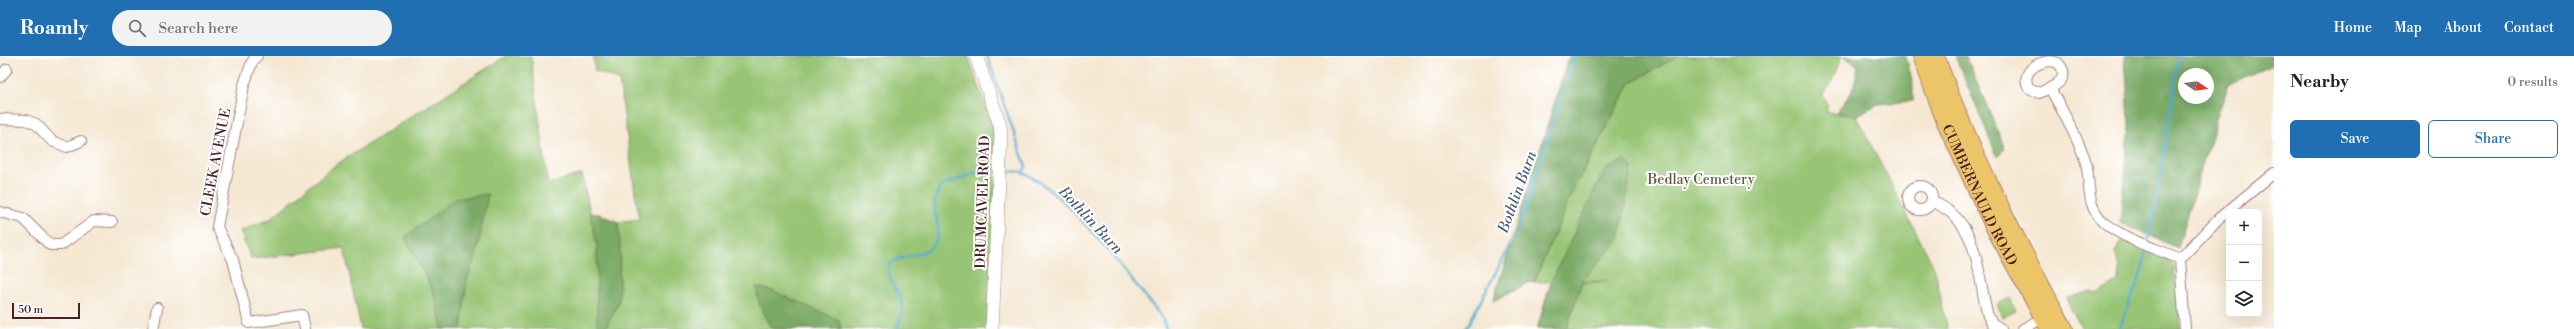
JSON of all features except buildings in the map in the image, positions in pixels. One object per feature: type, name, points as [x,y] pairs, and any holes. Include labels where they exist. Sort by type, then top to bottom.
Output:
[{"type":"main road","name":"CUMBERNAULD ROAD","points":[[1921,56],[1945,122],[1992,226],[2049,319],[2065,329]]},
{"type":"main road","name":"CUMBERNAULD ROAD","points":[[1936,56],[1948,88],[2014,234],[2049,319]]},
{"type":"street","name":"CLEEK AVENUE","points":[[257,56],[252,62],[244,85],[217,227],[232,260],[249,323],[302,315],[305,329]]},
{"type":"street","name":"DRUMCAVEL ROAD","points":[[976,56],[1000,125],[1000,182],[992,329]]},
{"type":"street","points":[[0,77],[6,69]]},
{"type":"street","points":[[2050,88],[2086,163],[2088,192],[2095,212],[2115,230],[2180,258]]},
{"type":"street","points":[[0,119],[26,120],[36,124],[52,141],[67,147],[81,141]]},
{"type":"street","points":[[2185,329],[2180,258],[2217,220],[2273,178]]},
{"type":"street","points":[[1931,201],[1949,209],[1965,228],[1977,258],[1988,316],[1992,323],[2000,329]]},
{"type":"street","points":[[0,212],[23,218],[50,244],[60,245],[94,221],[112,222]]},
{"type":"street","points":[[153,329],[157,308]]},
{"type":"street","points":[[2023,329],[2049,319]]},
{"type":"green space","points":[[506,56],[531,56],[548,184],[582,174],[590,213],[618,222],[639,219],[619,80],[595,71],[593,56],[968,56],[994,128],[995,193],[987,329],[361,329],[344,248],[251,259],[240,231],[270,219],[334,166]]},
{"type":"green space","points":[[1569,56],[1678,56],[1630,83],[1574,188],[1534,282],[1528,283],[1493,301]]},
{"type":"green space","name":"Bedlay Cemetery","points":[[1678,56],[1842,56],[1830,85],[1822,95],[1828,105],[1826,112],[1856,116],[1935,269],[1947,329],[1566,329],[1581,283],[1608,281],[1534,282],[1574,188],[1630,83]]},
{"type":"green space","points":[[1843,56],[1906,56],[1913,85],[1913,101],[1878,104],[1856,116],[1836,113],[1853,90],[1858,66]]},
{"type":"green space","points":[[1955,56],[1966,56],[2005,149],[1997,156]]},
{"type":"green space","points":[[2125,56],[2274,56],[2274,64],[2229,84],[2216,119],[2178,248],[2120,223],[2129,123]]},
{"type":"green space","points":[[1624,160],[1632,167],[1619,240],[1583,279],[1566,329],[1537,329],[1551,282],[1604,171]]},
{"type":"green space","points":[[488,194],[476,257],[467,280],[461,329],[442,329],[433,291],[405,237],[455,199]]},
{"type":"green space","points":[[590,213],[599,214],[618,222],[620,245],[619,301],[605,329],[597,329],[597,244]]},
{"type":"green space","points":[[2122,241],[2170,261],[2174,267],[2180,329],[2082,329],[2066,299],[2089,291],[2098,293],[2118,282],[2119,268],[2115,252]]},
{"type":"green space","points":[[756,287],[773,291],[839,320],[841,329],[773,329],[759,304]]},
{"type":"green space","points":[[2010,298],[2016,311],[2003,317],[1997,304]]},
{"type":"waterway","points":[[987,56],[1026,167],[1023,172]]},
{"type":"waterway","name":"Bothlin Burn","points":[[1466,329],[1519,228],[1575,56]]},
{"type":"waterway","points":[[2147,243],[2161,172],[2179,56]]},
{"type":"waterway","name":"Bothlin Burn","points":[[896,329],[903,311],[903,305],[892,284],[889,264],[898,259],[924,252],[934,244],[938,233],[935,200],[941,186],[982,170],[996,170]]},
{"type":"waterway","name":"Bothlin Burn","points":[[1003,171],[1022,172],[1042,184],[1060,199],[1098,238],[1162,317],[1166,329]]},
{"type":"waterway","points":[[2119,329],[2142,271],[2146,248]]}]
